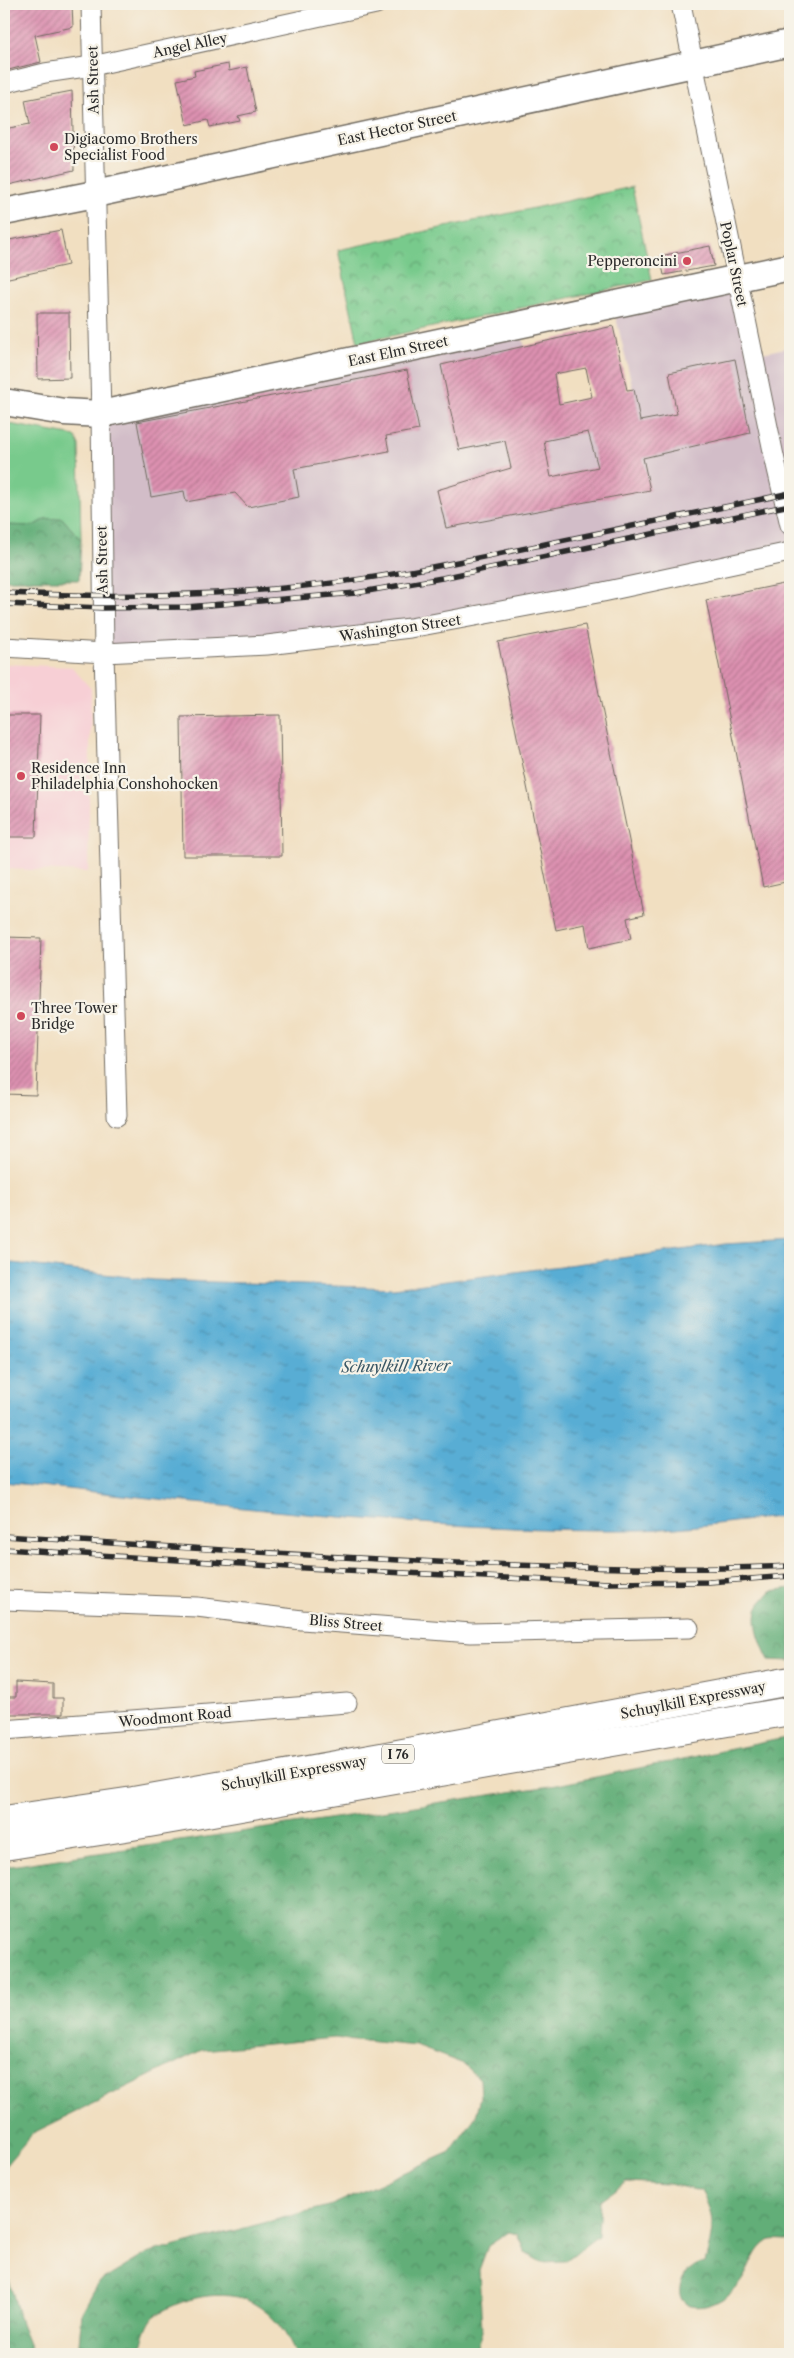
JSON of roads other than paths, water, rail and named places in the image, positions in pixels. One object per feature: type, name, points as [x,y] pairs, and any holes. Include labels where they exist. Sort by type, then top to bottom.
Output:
[{"type":"highway","name":"Schuylkill Expressway","points":[[4,1820],[382,1757],[790,1682]]},
{"type":"highway","name":"Schuylkill Expressway","points":[[4,1846],[132,1826],[790,1711]]},
{"type":"main road","name":"East Hector Street","points":[[4,212],[95,194],[790,43]]},
{"type":"main road","name":"East Elm Street","points":[[4,402],[64,412],[101,414],[790,267]]},
{"type":"street","name":"Ash Street","points":[[91,4],[101,414],[104,653],[116,1116]]},
{"type":"street","name":"Angel Alley","points":[[4,83],[45,73],[92,66],[376,4]]},
{"type":"street","name":"Poplar Street","points":[[681,4],[782,495],[790,524]]},
{"type":"street","name":"Washington Street","points":[[4,646],[104,653],[267,645],[410,628],[594,594],[790,552]]},
{"type":"street","name":"Bliss Street","points":[[4,1600],[197,1607],[285,1618],[471,1633],[689,1628]]},
{"type":"street","name":"Woodmont Road","points":[[4,1730],[347,1703]]},
{"type":"water","name":"Schuylkill River","points":[[790,1240],[790,1516],[640,1530],[480,1527],[242,1508],[4,1482],[4,1262],[154,1280],[394,1288],[726,1244]]},
{"type":"railway","points":[[4,593],[77,595],[186,594],[222,593],[328,584],[458,562],[790,493]]},
{"type":"railway","points":[[4,604],[103,608],[186,607],[356,593],[442,578],[790,505]]},
{"type":"railway","points":[[4,1536],[458,1563],[665,1568],[790,1566]]},
{"type":"railway","points":[[4,1549],[305,1568],[608,1583],[709,1582],[790,1576]]},
{"type":"place","name":"Digiacomo Brothers Specialist Food","points":[[54,147]]},
{"type":"place","name":"Pepperoncini","points":[[687,261]]},
{"type":"place","name":"Residence Inn Philadelphia Conshohocken","points":[[21,776]]},
{"type":"place","name":"Three Tower Bridge","points":[[21,1016]]}]
